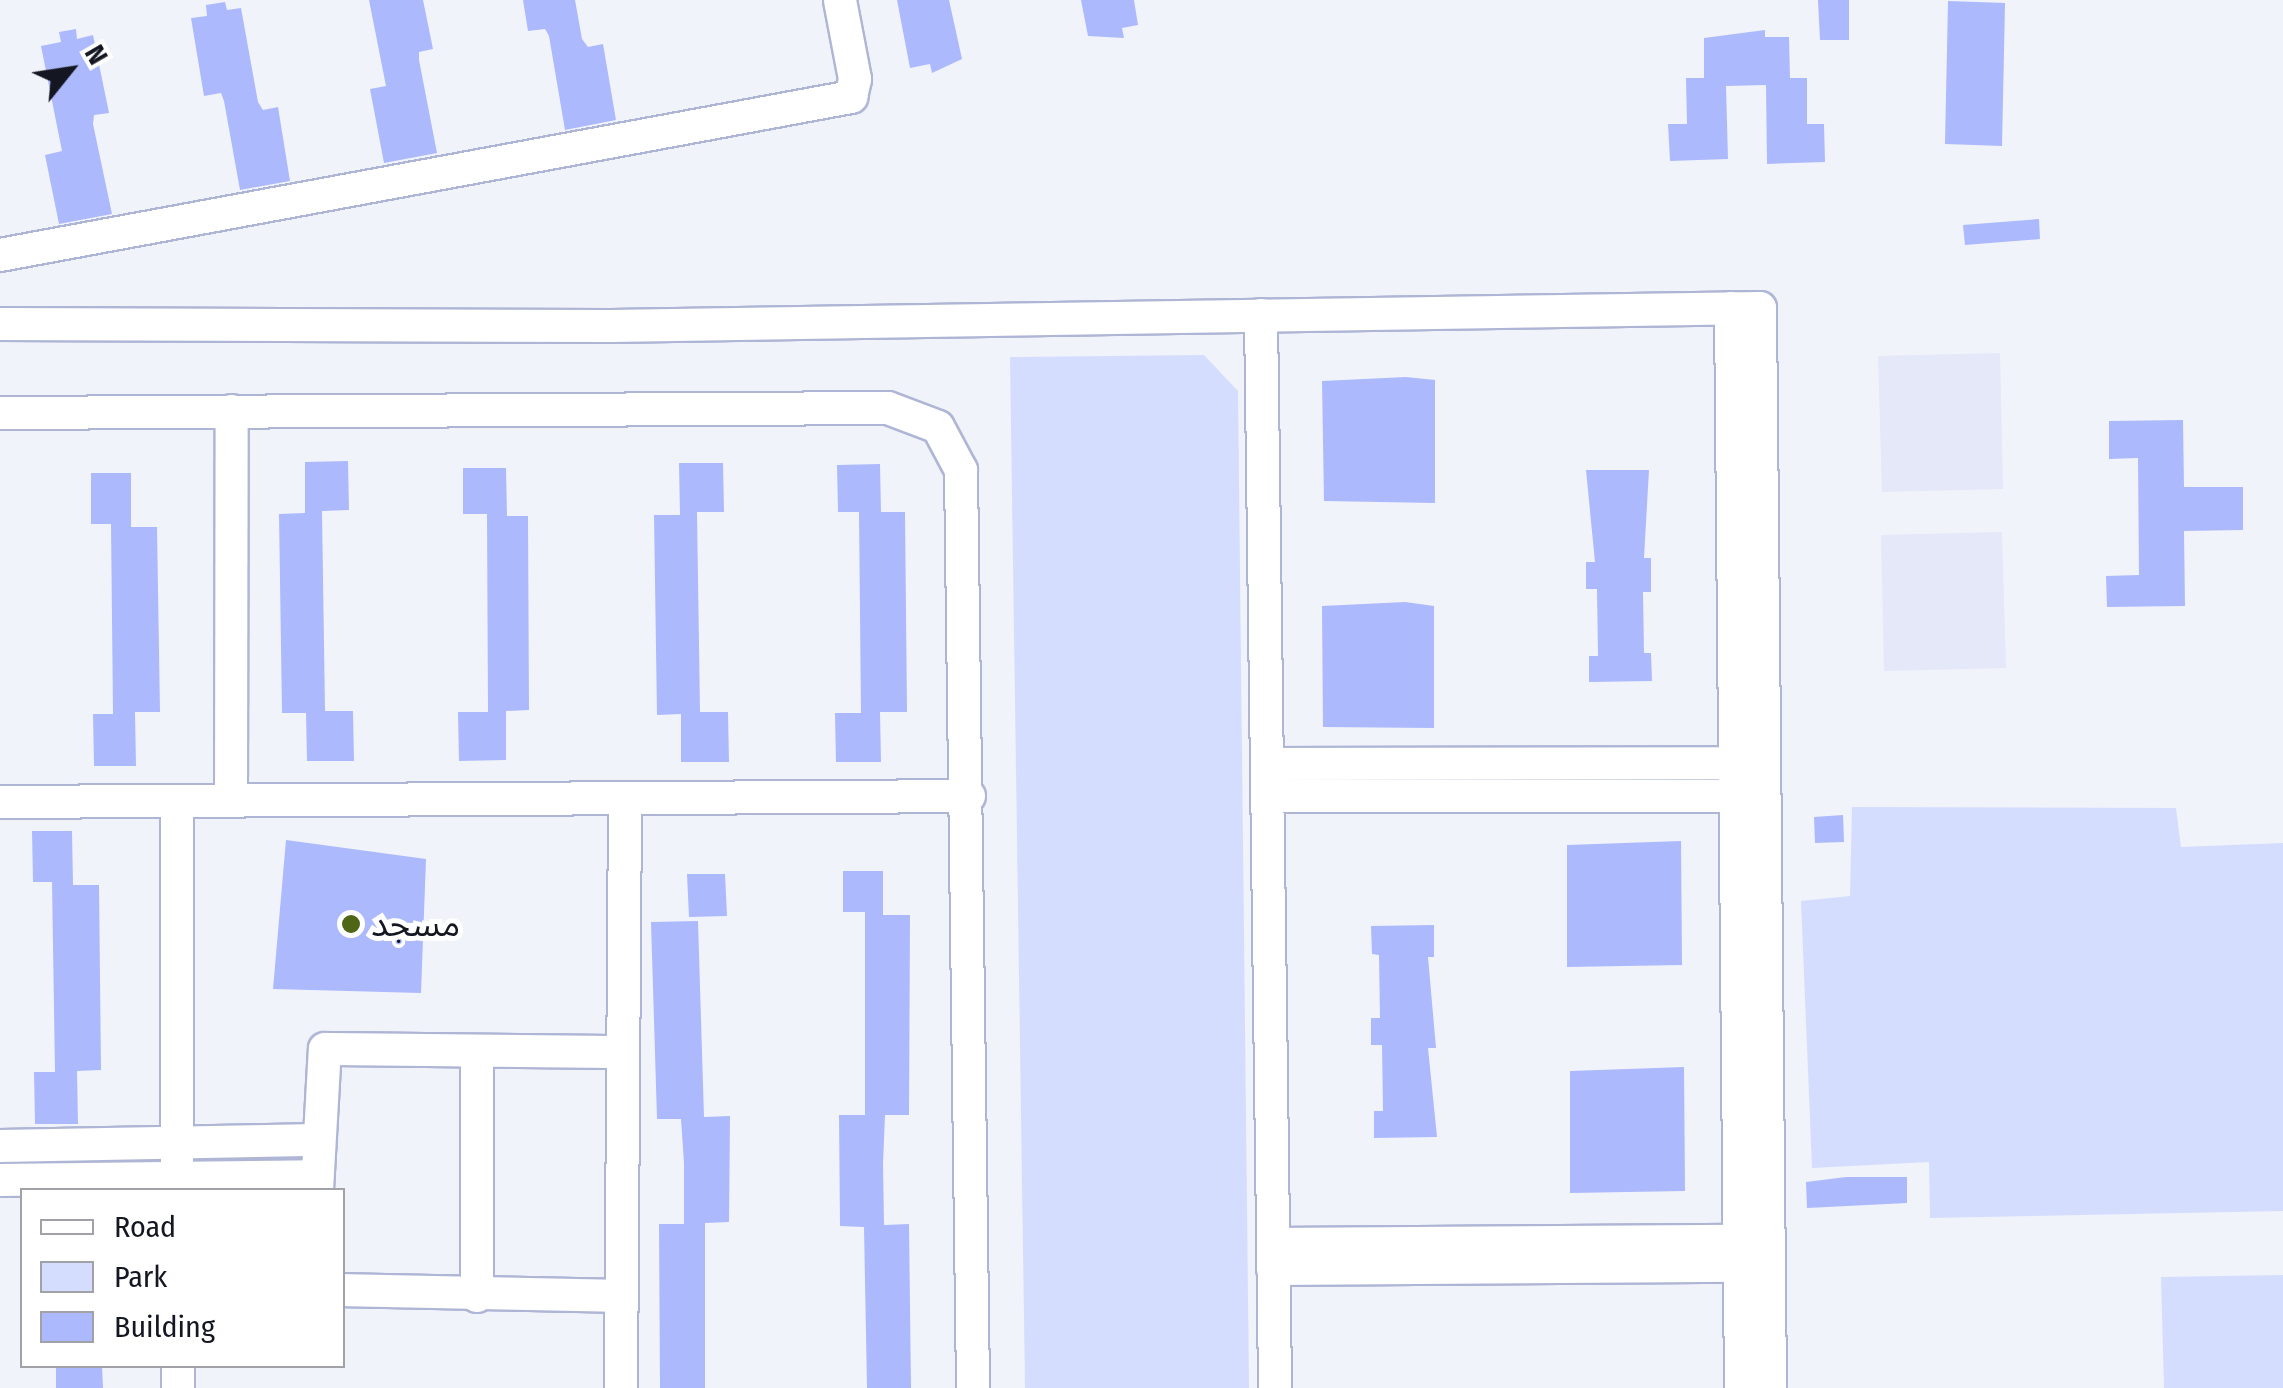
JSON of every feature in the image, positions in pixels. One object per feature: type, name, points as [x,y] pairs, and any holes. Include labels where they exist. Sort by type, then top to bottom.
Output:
[{"type":"street","points":[[0,255],[851,97],[856,80],[840,0]]},
{"type":"street","points":[[0,324],[612,326],[1746,308]]},
{"type":"street","points":[[1746,308],[1736,796],[1750,1254],[1770,1388]]},
{"type":"street","points":[[1741,1388],[1750,1254],[1746,308]]},
{"type":"street","points":[[1261,315],[1275,1388]]},
{"type":"street","points":[[0,413],[888,408],[938,428],[961,470],[969,796],[972,1388]]},
{"type":"street","points":[[231,800],[232,411]]},
{"type":"street","points":[[1267,780],[1736,763]]},
{"type":"street","points":[[1267,780],[1736,796]]},
{"type":"street","points":[[0,802],[969,796]]},
{"type":"street","points":[[621,1388],[619,1052],[625,798]]},
{"type":"street","points":[[176,801],[176,1184]]},
{"type":"street","points":[[0,1180],[316,1183],[325,1049],[619,1052]]},
{"type":"street","points":[[477,1050],[477,1296]]},
{"type":"street","points":[[0,1146],[319,1140]]},
{"type":"street","points":[[1273,1256],[1750,1254]]},
{"type":"street","points":[[345,1290],[477,1296],[620,1296]]},
{"type":"shaded area","points":[[2000,353],[2003,489],[1882,492],[1878,356]]},
{"type":"shaded area","points":[[2002,532],[2006,668],[1884,671],[1881,535]]},
{"type":"green space","points":[[1204,355],[1238,391],[1249,1388],[1025,1388],[1010,357]]},
{"type":"green space","points":[[1852,807],[2176,808],[2181,847],[2283,843],[2283,1211],[1930,1218],[1929,1162],[1812,1168],[1801,901],[1850,896]]},
{"type":"green space","points":[[2283,1275],[2283,1388],[2164,1388],[2161,1277]]},
{"type":"building","points":[[369,0],[423,0],[433,49],[419,52],[419,60],[437,153],[384,163],[370,89],[386,86]]},
{"type":"building","points":[[523,0],[575,0],[582,39],[588,47],[603,44],[616,120],[565,130],[549,36],[545,29],[528,31]]},
{"type":"building","points":[[897,0],[949,0],[962,59],[932,73],[930,64],[910,68]]},
{"type":"building","points":[[1081,0],[1134,0],[1138,25],[1122,28],[1124,38],[1088,36]]},
{"type":"building","points":[[1818,0],[1849,0],[1849,40],[1820,40]]},
{"type":"building","points":[[1948,1],[2005,3],[2002,146],[1945,144]]},
{"type":"building","points":[[225,2],[227,10],[241,8],[258,102],[263,110],[278,107],[290,181],[240,190],[221,93],[204,96],[191,18],[207,16],[206,5]]},
{"type":"building","points":[[76,29],[77,39],[93,35],[109,113],[94,115],[93,124],[112,214],[59,224],[45,155],[62,151],[41,46],[61,42],[59,32]]},
{"type":"building","points":[[1765,30],[1765,37],[1789,37],[1790,78],[1807,78],[1807,124],[1824,124],[1825,162],[1767,164],[1766,85],[1726,86],[1728,159],[1670,161],[1668,124],[1687,124],[1686,78],[1704,78],[1704,38]]},
{"type":"building","points":[[2039,219],[2040,239],[1965,245],[1963,225]]},
{"type":"building","points":[[1406,377],[1435,380],[1435,503],[1324,501],[1322,381]]},
{"type":"building","points":[[2183,420],[2184,487],[2243,487],[2243,530],[2184,531],[2185,606],[2107,607],[2106,576],[2139,575],[2138,458],[2109,459],[2109,421]]},
{"type":"building","points":[[348,461],[349,510],[322,511],[325,711],[353,711],[354,761],[307,761],[306,713],[282,713],[279,514],[305,513],[305,462]]},
{"type":"building","points":[[679,463],[723,463],[724,512],[697,512],[700,712],[728,712],[729,762],[681,762],[681,714],[657,715],[654,515],[680,515]]},
{"type":"building","points":[[880,464],[881,512],[905,512],[907,712],[880,712],[881,762],[836,762],[835,713],[861,713],[859,512],[838,512],[837,465]]},
{"type":"building","points":[[463,468],[506,468],[507,516],[528,516],[529,710],[506,711],[506,760],[459,761],[458,712],[488,712],[487,514],[463,514]]},
{"type":"building","points":[[1586,470],[1649,470],[1644,558],[1651,558],[1651,592],[1643,592],[1644,653],[1651,653],[1652,681],[1589,682],[1589,656],[1598,656],[1597,589],[1586,589],[1586,562],[1595,562]]},
{"type":"building","points":[[91,473],[131,473],[131,527],[157,527],[160,712],[135,712],[136,766],[94,766],[93,714],[113,714],[111,524],[91,524]]},
{"type":"building","points":[[1405,602],[1434,606],[1434,728],[1323,727],[1322,606]]},
{"type":"building","points":[[1843,815],[1844,842],[1815,843],[1814,817]]},
{"type":"building","points":[[32,831],[72,831],[73,885],[99,885],[101,1070],[77,1071],[78,1124],[35,1124],[34,1072],[55,1072],[52,882],[33,882]]},
{"type":"building","name":"مسجد","points":[[286,840],[426,859],[421,993],[273,989]]},
{"type":"building","points":[[1681,841],[1682,965],[1567,967],[1567,845]]},
{"type":"building","points":[[843,871],[883,871],[883,915],[910,915],[909,1115],[885,1115],[883,1164],[884,1225],[909,1224],[911,1388],[867,1388],[864,1227],[840,1226],[839,1115],[865,1115],[865,912],[843,912]]},
{"type":"building","points":[[687,874],[725,874],[727,916],[689,917]]},
{"type":"building","points":[[698,921],[704,1117],[730,1116],[729,1222],[705,1223],[705,1388],[660,1388],[659,1224],[684,1224],[684,1163],[681,1119],[657,1119],[651,922]]},
{"type":"building","points":[[1434,925],[1434,957],[1428,957],[1436,1048],[1428,1048],[1437,1137],[1374,1138],[1374,1111],[1383,1111],[1382,1045],[1371,1045],[1371,1018],[1380,1018],[1379,955],[1372,954],[1371,926]]},
{"type":"building","points":[[1684,1067],[1685,1191],[1570,1193],[1570,1071]]},
{"type":"building","points":[[1846,1177],[1907,1177],[1907,1203],[1807,1208],[1806,1182]]},
{"type":"building","points":[[56,1368],[102,1368],[103,1388],[56,1388]]},
{"type":"place","name":"مسجد","points":[[351,924]]}]
